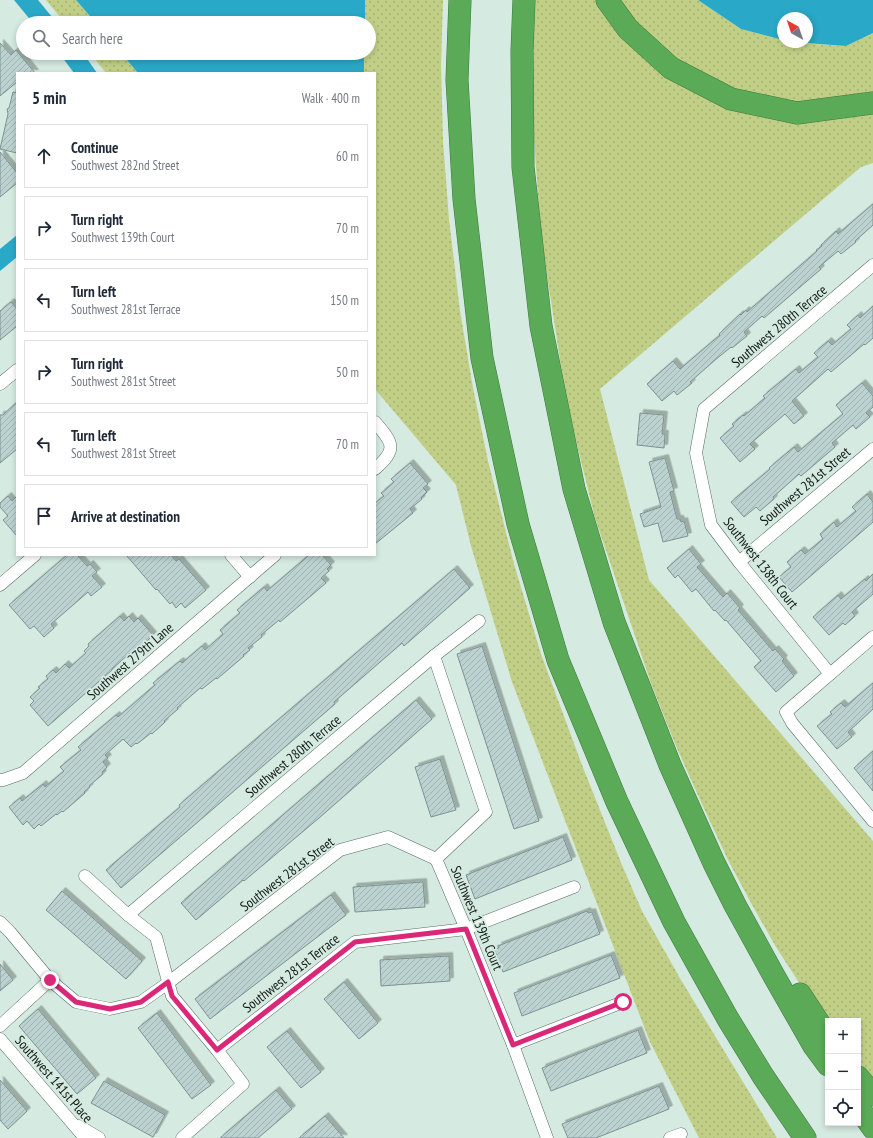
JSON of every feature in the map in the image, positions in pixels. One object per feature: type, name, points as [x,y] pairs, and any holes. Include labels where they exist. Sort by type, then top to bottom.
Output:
[{"type":"highway","points":[[460,0],[457,80],[464,199],[482,358],[518,524],[558,660],[617,802],[674,922],[728,1019],[805,1138]]},
{"type":"highway","points":[[524,0],[522,51],[523,167],[540,326],[574,489],[614,622],[670,765],[714,863],[774,976],[814,1046],[825,1061]]},
{"type":"highway","points":[[607,0],[628,29],[671,68],[731,99],[797,112],[873,103]]},
{"type":"highway","points":[[736,905],[767,943],[825,1031]]},
{"type":"highway","points":[[764,1076],[780,1126],[787,1138]]},
{"type":"highway","points":[[861,1081],[873,1095]]},
{"type":"highway","points":[[861,1111],[873,1128]]},
{"type":"street","name":"Southwest 280th Terrace","points":[[704,409],[873,265]]},
{"type":"street","points":[[0,384],[16,371]]},
{"type":"street","name":"Southwest 138th Court","points":[[704,409],[696,453],[712,525],[739,562],[830,674]]},
{"type":"street","points":[[376,423],[388,438],[391,446],[383,462],[376,468]]},
{"type":"street","name":"Southwest 281st Street","points":[[739,562],[873,449]]},
{"type":"street","points":[[0,585],[34,556]]},
{"type":"street","points":[[232,556],[250,577]]},
{"type":"street","name":"Southwest 279th Lane","points":[[0,780],[23,773],[274,556]]},
{"type":"street","name":"Southwest 280th Terrace","points":[[128,914],[434,656],[479,621]]},
{"type":"street","points":[[873,637],[786,712],[792,723],[873,821]]},
{"type":"street","name":"Southwest 139th Court","points":[[434,656],[486,812],[436,859],[513,1045],[548,1138]]},
{"type":"street","name":"Southwest 281st Street","points":[[50,980],[76,1002],[110,1009],[141,1002],[340,850],[388,837],[436,859]]},
{"type":"street","points":[[85,876],[156,937],[172,996],[243,1084],[182,1138]]},
{"type":"street","name":"Southwest 281st Terrace","points":[[217,1050],[355,942],[466,929],[574,888]]},
{"type":"street","points":[[0,922],[50,980],[0,1026]]},
{"type":"street","points":[[513,1045],[623,1002]]},
{"type":"street","name":"Southwest 141st Place","points":[[0,1038],[85,1138]]},
{"type":"street","points":[[71,1122],[100,1138]]},
{"type":"green space","points":[[46,0],[76,0],[90,16],[59,16]]},
{"type":"green space","points":[[365,0],[443,0],[441,65],[443,141],[449,219],[460,311],[473,388],[488,461],[514,564],[541,654],[582,765],[642,911],[681,980],[777,1138],[699,1138],[650,1042],[512,682],[471,546],[456,485],[376,390],[376,72],[364,72],[364,60],[376,60],[376,16],[365,16]]},
{"type":"green space","points":[[533,0],[596,0],[602,9],[717,98],[873,109],[873,163],[861,167],[600,389],[649,580],[873,841],[873,1085],[861,1071],[861,1018],[826,1018],[809,998],[776,947],[728,860],[676,746],[652,686],[595,518],[573,428],[561,366],[541,236],[532,111]]},
{"type":"green space","points":[[614,0],[698,0],[741,29],[777,38],[777,48],[813,48],[813,44],[846,46],[873,33],[873,94],[806,103],[784,102],[732,89],[673,58]]},
{"type":"green space","points":[[96,60],[127,60],[137,72],[105,72]]},
{"type":"water","points":[[14,0],[38,0],[51,16],[27,16]]},
{"type":"water","points":[[76,0],[365,0],[365,16],[90,16]]},
{"type":"water","points":[[698,0],[873,0],[873,33],[846,46],[813,44],[813,12],[777,12],[777,38],[741,29]]},
{"type":"water","points":[[64,60],[88,60],[96,72],[73,72]]},
{"type":"water","points":[[127,60],[364,60],[364,72],[137,72]]},
{"type":"water","points":[[16,236],[16,258],[0,271],[0,249]]},
{"type":"building","points":[[0,43],[11,55],[16,50],[16,60],[24,60],[34,72],[16,72],[16,83],[0,96]]},
{"type":"building","points":[[13,92],[16,93],[16,153],[0,149],[8,114],[7,109],[9,108]]},
{"type":"building","points":[[0,152],[16,172],[16,184],[0,197]]},
{"type":"building","points":[[873,204],[873,225],[855,241],[856,242],[841,254],[838,251],[819,267],[821,269],[764,318],[762,316],[744,332],[747,336],[715,360],[690,382],[692,383],[677,395],[674,391],[662,401],[647,384],[673,361],[680,369],[720,335],[719,334],[740,314],[741,315],[746,310],[747,312],[817,251],[816,250],[822,246],[821,245],[836,231],[838,234]]},
{"type":"building","points":[[11,302],[16,308],[16,327],[0,340],[0,311]]},
{"type":"building","points":[[873,306],[873,338],[831,372],[828,369],[792,401],[804,416],[794,424],[785,414],[750,444],[755,449],[740,462],[720,438],[734,426],[732,424],[765,398],[763,396],[796,369],[799,373],[818,357],[814,353],[828,341],[832,345],[851,329],[847,325],[858,315],[860,318]]},
{"type":"building","points":[[862,383],[873,396],[873,407],[866,413],[870,417],[856,429],[853,425],[832,443],[835,447],[801,476],[799,474],[773,497],[774,499],[760,511],[756,507],[744,517],[731,502],[794,447],[798,452],[843,414],[836,405]]},
{"type":"building","points":[[16,403],[16,450],[0,463],[0,415],[3,415]]},
{"type":"building","points":[[640,413],[664,415],[662,434],[665,434],[664,448],[637,445]]},
{"type":"building","points":[[665,458],[674,491],[670,492],[677,519],[680,519],[681,522],[684,521],[688,536],[663,542],[658,523],[644,527],[640,514],[661,507],[649,462]]},
{"type":"building","points":[[410,463],[428,484],[423,488],[427,492],[421,498],[422,499],[410,509],[413,513],[376,543],[376,502],[384,496],[381,493],[394,482],[391,479]]},
{"type":"building","points":[[867,494],[873,502],[873,522],[792,592],[779,577],[791,567],[787,562],[801,550],[805,554],[823,539],[820,534],[834,522],[837,527],[856,511],[852,507]]},
{"type":"building","points":[[8,496],[12,501],[16,497],[16,535],[3,520],[8,516],[0,507],[0,503]]},
{"type":"building","points":[[689,549],[701,564],[697,567],[723,597],[727,593],[740,608],[738,610],[773,651],[775,649],[784,659],[782,661],[794,676],[776,692],[754,667],[761,661],[726,620],[725,621],[715,610],[714,611],[696,589],[692,592],[678,575],[675,578],[667,568]]},
{"type":"building","points":[[66,556],[78,556],[87,566],[90,564],[97,572],[92,576],[102,587],[91,596],[88,592],[51,624],[54,628],[44,637],[34,626],[30,629],[9,605]]},
{"type":"building","points":[[127,556],[172,556],[176,561],[179,559],[206,590],[185,608],[181,603],[176,608],[172,602],[170,604],[157,589],[156,590]]},
{"type":"building","points":[[308,556],[323,556],[331,565],[327,569],[329,571],[321,578],[326,583],[280,622],[279,620],[261,635],[262,637],[248,648],[250,650],[243,655],[244,656],[217,679],[216,678],[202,689],[200,688],[177,708],[178,709],[152,734],[151,733],[131,747],[123,739],[105,755],[108,758],[103,762],[107,767],[102,772],[103,774],[89,786],[90,787],[84,792],[85,793],[63,812],[62,811],[57,815],[56,814],[41,826],[39,824],[34,829],[27,821],[23,825],[9,807],[20,798],[22,801],[43,784],[45,787],[64,771],[60,767],[81,750],[78,747],[116,715],[118,717],[155,685],[153,683],[180,661],[182,663],[202,646],[205,650],[223,634],[220,630],[240,613],[237,610],[264,587],[267,591]]},
{"type":"building","points":[[454,569],[470,588],[404,646],[402,643],[334,702],[335,704],[121,888],[106,870],[180,807],[179,805]]},
{"type":"building","points":[[873,574],[873,594],[852,612],[855,616],[845,625],[843,623],[829,635],[813,617],[838,595],[841,599],[865,579],[866,581]]},
{"type":"building","points":[[120,616],[124,621],[129,616],[134,622],[138,618],[153,635],[141,647],[139,645],[48,726],[30,705],[34,701],[30,697],[40,688],[38,687],[48,679],[46,676],[53,670],[56,673],[65,664],[69,668],[86,653],[84,651],[89,646],[88,644]]},
{"type":"building","points":[[482,646],[539,821],[514,829],[457,654]]},
{"type":"building","points":[[873,683],[873,709],[848,732],[852,737],[837,749],[817,726],[832,714],[830,712],[841,703],[845,707]]},
{"type":"building","points":[[416,700],[432,719],[319,818],[196,920],[181,903]]},
{"type":"building","points":[[873,751],[873,791],[854,768]]},
{"type":"building","points":[[440,759],[456,810],[431,817],[415,767]]},
{"type":"building","points":[[563,837],[572,860],[475,899],[466,875]]},
{"type":"building","points":[[423,882],[425,907],[355,912],[353,887]]},
{"type":"building","points":[[62,891],[142,961],[126,979],[46,910]]},
{"type":"building","points":[[331,895],[346,915],[210,1019],[195,999]]},
{"type":"building","points":[[587,911],[588,913],[592,912],[600,934],[503,972],[494,949],[499,948],[498,946]]},
{"type":"building","points":[[611,955],[620,978],[522,1016],[514,993]]},
{"type":"building","points":[[449,956],[450,981],[381,986],[380,960]]},
{"type":"building","points":[[0,964],[13,980],[0,991]]},
{"type":"building","points":[[344,982],[378,1023],[359,1039],[324,999]]},
{"type":"building","points":[[38,1009],[96,1078],[77,1094],[19,1026]]},
{"type":"building","points":[[157,1013],[211,1085],[192,1099],[138,1028]]},
{"type":"building","points":[[638,1030],[647,1053],[551,1091],[542,1068]]},
{"type":"building","points":[[287,1031],[321,1072],[301,1088],[267,1047]]},
{"type":"building","points":[[0,1080],[27,1111],[8,1129],[0,1120]]},
{"type":"building","points":[[104,1081],[165,1115],[153,1137],[91,1103]]},
{"type":"building","points":[[659,1086],[669,1109],[596,1138],[568,1138],[562,1124]]},
{"type":"building","points":[[276,1090],[292,1109],[258,1138],[220,1138]]},
{"type":"building","points":[[325,1116],[344,1138],[299,1138]]},
{"type":"route","points":[[50,980],[76,1002],[110,1009],[141,1002],[168,982],[172,996],[217,1050],[355,942],[466,929],[513,1045],[623,1002]]}]
